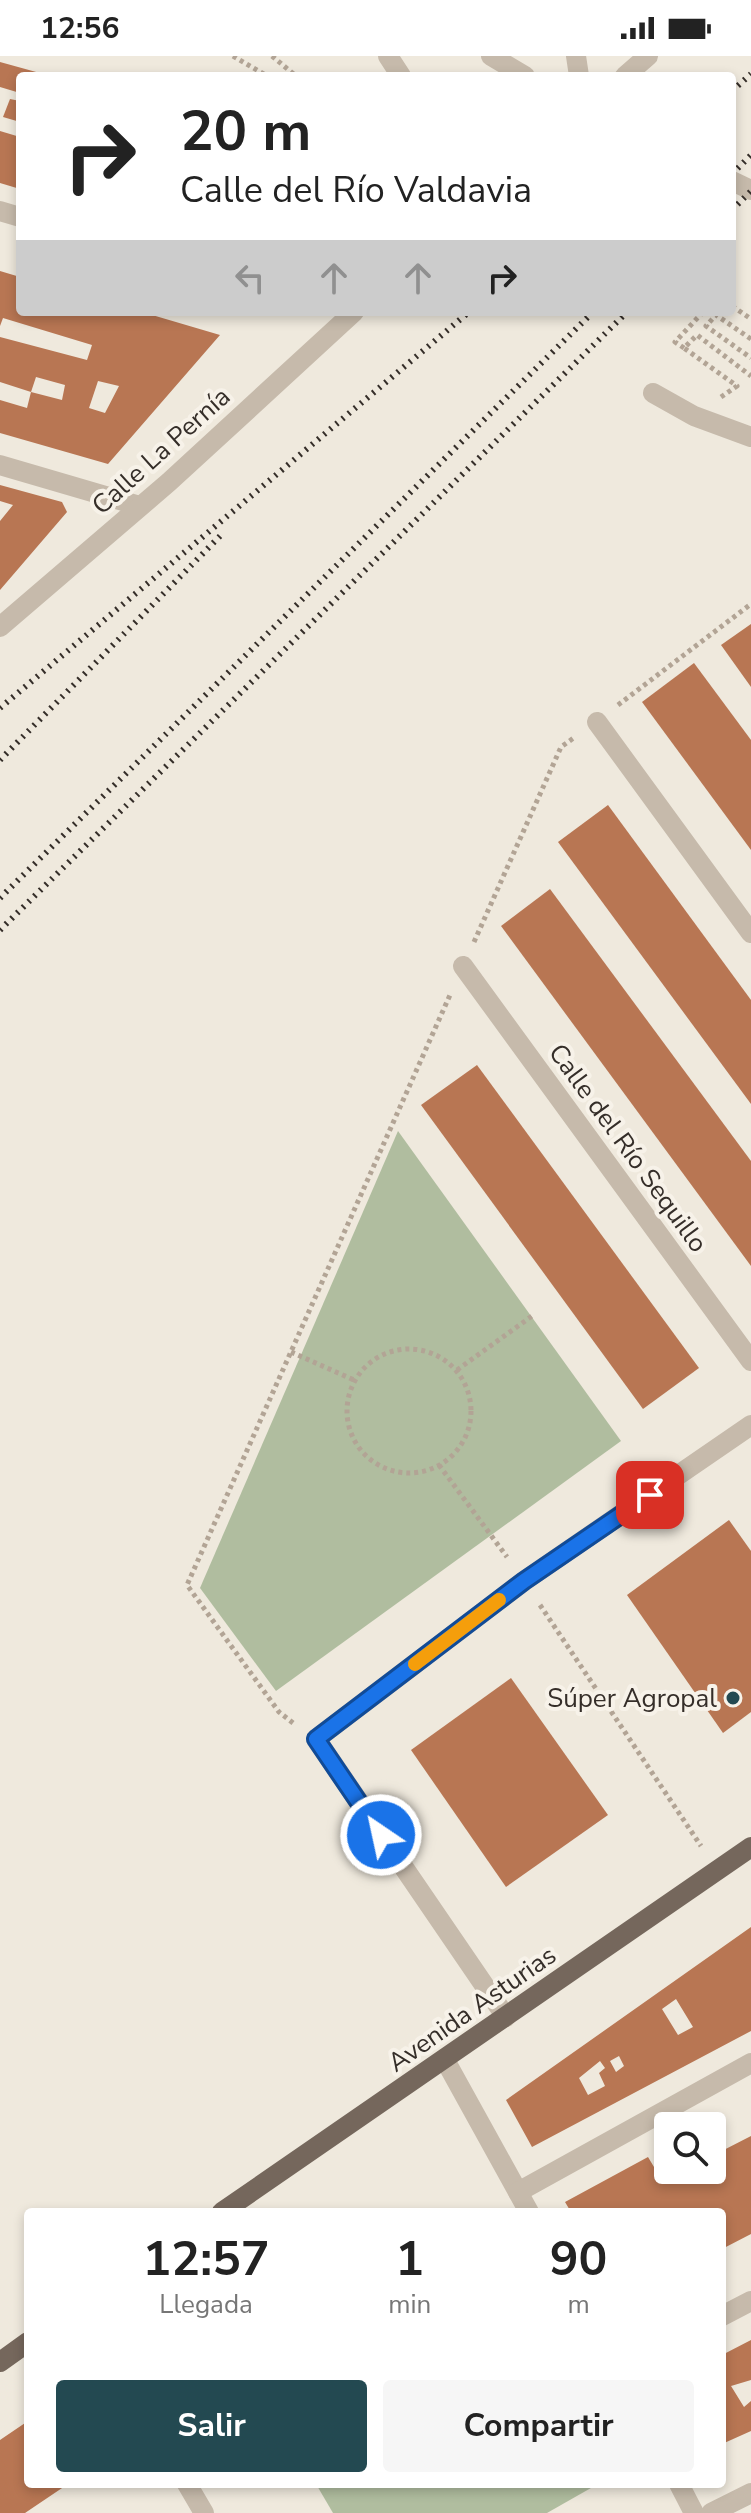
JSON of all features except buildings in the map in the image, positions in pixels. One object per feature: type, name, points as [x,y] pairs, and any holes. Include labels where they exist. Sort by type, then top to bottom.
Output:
[{"type":"main road","name":"Avenida Asturias","points":[[228,2208],[751,1847]]},
{"type":"main road","points":[[0,2362],[24,2345]]},
{"type":"street","points":[[491,56],[518,72]]},
{"type":"street","points":[[630,72],[648,56]]},
{"type":"street","name":"Calle La Pernía","points":[[0,627],[140,506],[350,316]]},
{"type":"street","points":[[653,393],[694,416],[751,437]]},
{"type":"street","points":[[0,465],[140,506]]},
{"type":"street","points":[[597,722],[751,933]]},
{"type":"street","name":"Calle del Río Sequillo","points":[[463,966],[751,1361]]},
{"type":"street","points":[[506,2017],[316,1739],[524,1581],[751,1425]]},
{"type":"street","points":[[445,2060],[527,2208]]},
{"type":"street","points":[[518,2192],[751,2063]]},
{"type":"street","points":[[726,2314],[751,2301]]},
{"type":"street","points":[[189,2488],[204,2513]]},
{"type":"street","points":[[681,2488],[694,2513]]},
{"type":"street","points":[[711,2513],[751,2493]]},
{"type":"path","points":[[233,56],[260,72]]},
{"type":"path","points":[[272,56],[291,72]]},
{"type":"path","points":[[694,416],[737,386],[675,342],[699,316]]},
{"type":"path","points":[[715,316],[706,326],[751,358]]},
{"type":"path","points":[[717,316],[751,339]]},
{"type":"path","points":[[684,348],[697,335],[751,376]]},
{"type":"path","points":[[316,1739],[279,1712],[187,1585],[561,747],[751,604]]},
{"type":"path","points":[[457,1370],[532,1316]]},
{"type":"path","points":[[403,1348],[423,1349],[441,1357],[457,1370],[469,1394],[471,1422],[454,1454],[420,1473],[400,1473],[381,1467],[365,1455],[353,1439],[347,1419],[347,1399],[354,1380],[366,1364],[383,1353],[403,1348]]},
{"type":"path","points":[[291,1352],[354,1380]]},
{"type":"path","points":[[439,1465],[524,1581],[718,1870]]},
{"type":"green space","points":[[398,1131],[621,1441],[276,1691],[200,1588]]},
{"type":"green space","points":[[318,2488],[591,2488],[547,2513],[333,2513]]},
{"type":"railway","points":[[736,87],[751,74]]},
{"type":"railway","points":[[736,170],[751,155]]},
{"type":"railway","points":[[736,206],[751,191]]},
{"type":"railway","points":[[0,708],[464,316]]},
{"type":"railway","points":[[0,898],[589,316]]},
{"type":"railway","points":[[0,930],[623,316]]},
{"type":"railway","points":[[0,760],[224,532]]},
{"type":"slow traffic","points":[[415,1664],[499,1600]]},
{"type":"place","name":"Súper Agropal","points":[[733,1698]]},
{"type":"route","points":[[381,1835],[316,1739],[524,1581],[650,1495]]}]
